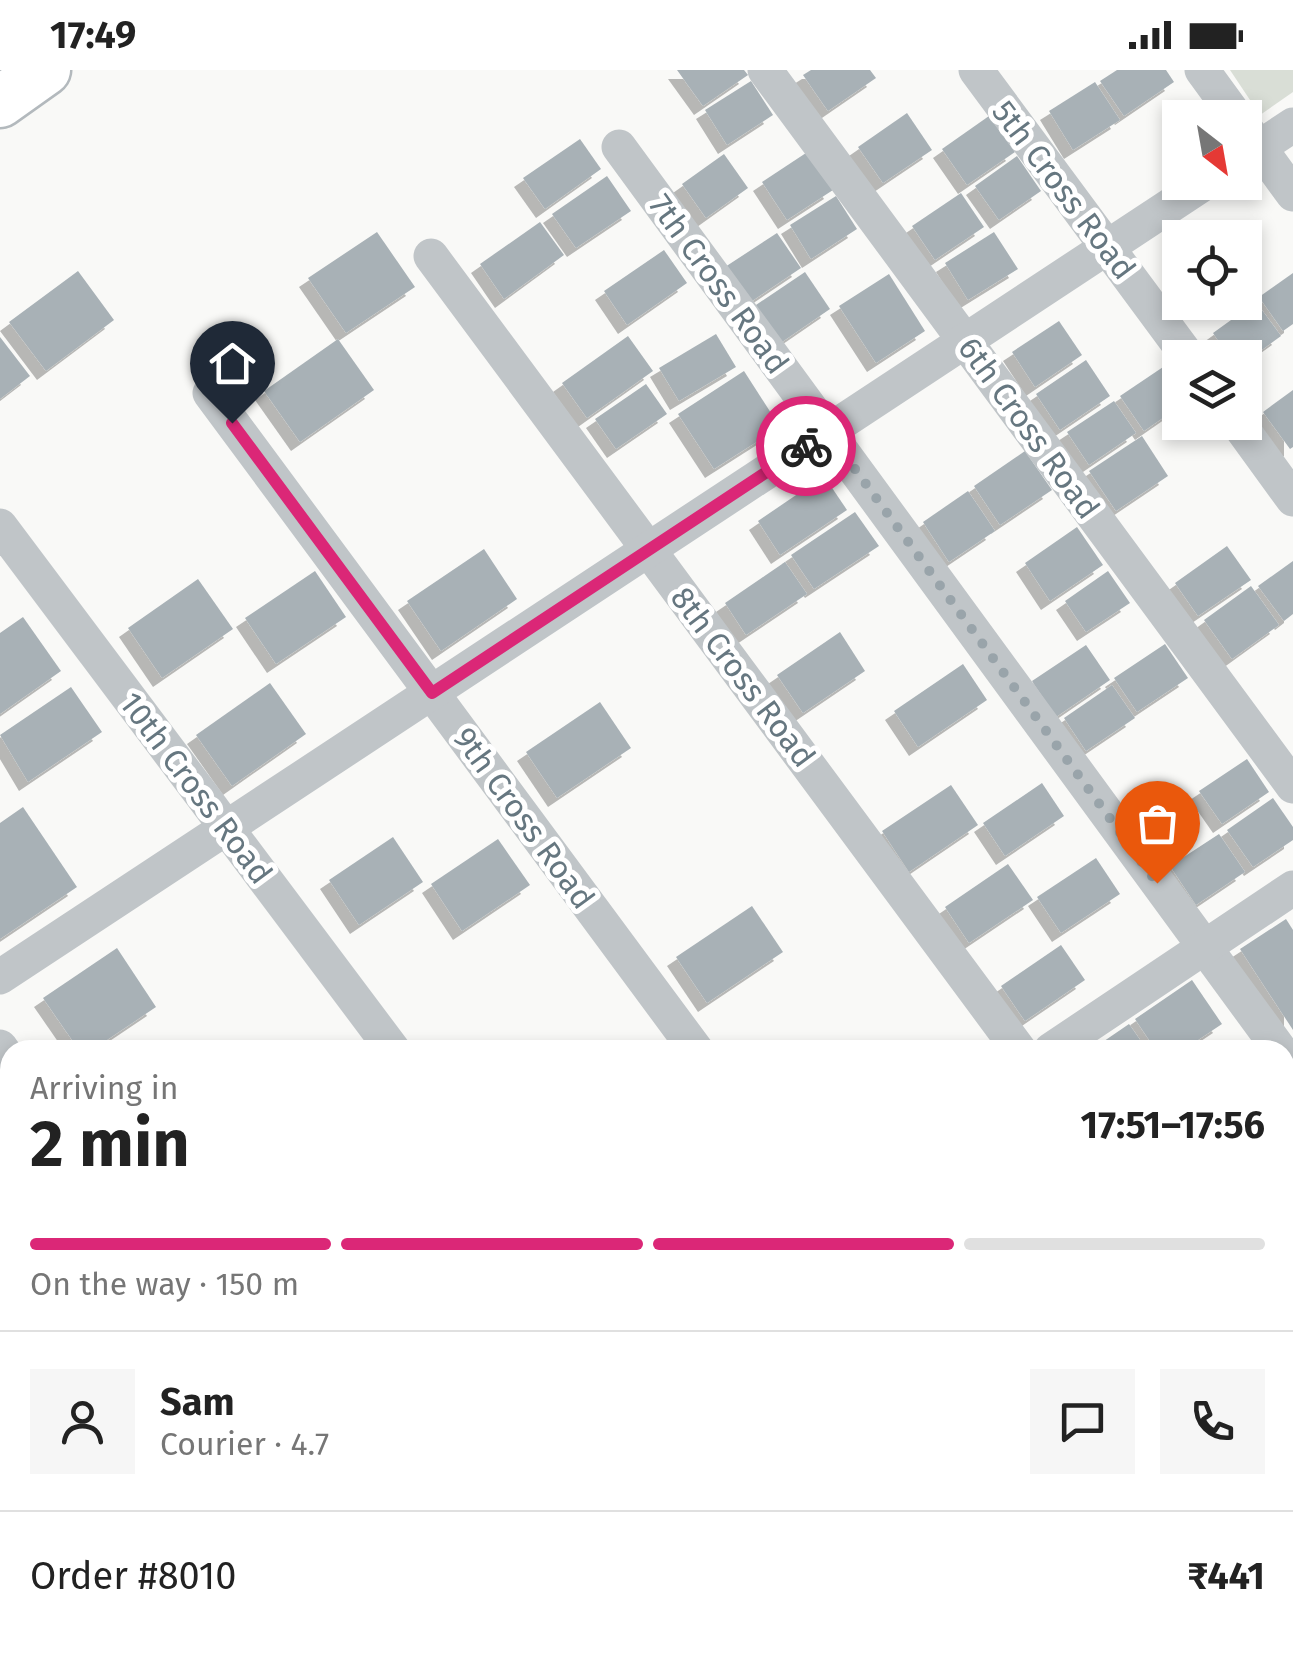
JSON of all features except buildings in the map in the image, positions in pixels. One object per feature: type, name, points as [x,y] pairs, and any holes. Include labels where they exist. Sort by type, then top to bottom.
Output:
[{"type":"main road","points":[[0,102],[45,70]]},
{"type":"street","name":"6th Cross Road","points":[[765,70],[1293,786]]},
{"type":"street","name":"5th Cross Road","points":[[976,70],[1175,340]]},
{"type":"street","points":[[1202,70],[1224,100]]},
{"type":"street","points":[[1262,139],[1293,125]]},
{"type":"street","name":"7th Cross Road","points":[[619,148],[1273,1040]]},
{"type":"street","points":[[1262,158],[1293,194]]},
{"type":"street","points":[[0,978],[1179,200]]},
{"type":"street","name":"8th Cross Road","points":[[430,256],[1012,1040]]},
{"type":"street","name":"9th Cross Road","points":[[210,393],[689,1040]]},
{"type":"street","points":[[1250,440],[1293,498]]},
{"type":"street","name":"10th Cross Road","points":[[0,526],[385,1040]]},
{"type":"street","points":[[1066,1040],[1293,888]]},
{"type":"shaded area","points":[[1230,70],[1293,70],[1293,92],[1262,114],[1262,100],[1250,100]]},
{"type":"way so far","points":[[806,446],[828,432],[1157,883]]},
{"type":"route","points":[[232,423],[432,693],[806,446]]}]
